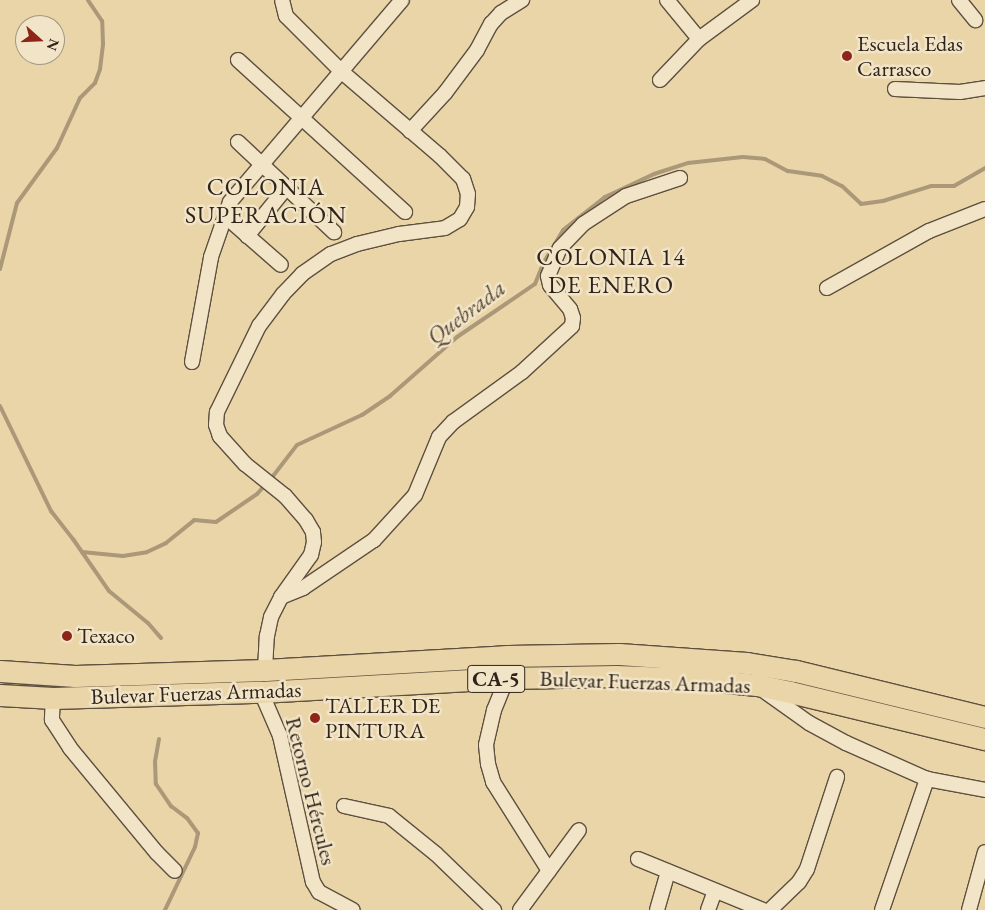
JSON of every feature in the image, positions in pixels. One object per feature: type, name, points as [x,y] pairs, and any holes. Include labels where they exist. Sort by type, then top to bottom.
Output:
[{"type":"highway","name":"Bulevar Fuerzas Armadas","points":[[0,671],[75,676],[265,670],[508,656],[619,654],[698,659],[796,671],[985,717]]},
{"type":"highway","name":"Bulevar Fuerzas Armadas","points":[[0,695],[53,698],[261,692],[507,678],[616,676],[696,679],[757,685],[985,739]]},
{"type":"street","points":[[265,670],[267,636],[272,617],[281,597],[310,555],[314,542],[313,532],[306,520],[284,496],[245,464],[220,436],[216,425],[217,412],[258,326],[283,294],[302,274],[331,254],[374,240],[446,228],[460,219],[466,207],[468,194],[463,179],[341,71],[286,16],[282,0]]},
{"type":"street","points":[[192,362],[211,257],[230,202],[402,0]]},
{"type":"street","points":[[410,131],[445,93],[477,50],[491,24],[501,13],[522,0]]},
{"type":"street","points":[[668,0],[699,39]]},
{"type":"street","points":[[660,80],[699,39],[752,0]]},
{"type":"street","points":[[959,0],[975,20]]},
{"type":"street","points":[[238,60],[405,212]]},
{"type":"street","points":[[895,89],[960,92],[985,88]]},
{"type":"street","points":[[238,142],[334,232]]},
{"type":"street","points":[[281,597],[303,588],[374,540],[415,495],[439,437],[453,422],[522,372],[572,326],[573,318],[570,309],[550,284],[548,276],[560,248],[584,224],[626,196],[680,178]]},
{"type":"street","points":[[247,236],[286,188]]},
{"type":"street","points":[[827,288],[929,231],[985,209]]},
{"type":"street","points":[[225,216],[281,265]]},
{"type":"street","points":[[507,678],[494,710],[486,746],[488,764],[494,782],[549,871]]},
{"type":"street","points":[[757,685],[809,723],[846,743],[927,779],[985,790]]},
{"type":"street","name":"Retorno Hércules","points":[[261,692],[280,736],[313,882],[319,892],[353,910]]},
{"type":"street","points":[[53,698],[52,720],[70,748],[156,853],[175,871]]},
{"type":"street","points":[[770,910],[799,882],[807,869],[837,776]]},
{"type":"street","points":[[882,910],[927,779]]},
{"type":"street","points":[[344,806],[389,816],[436,854],[494,910]]},
{"type":"street","points":[[520,910],[579,830]]},
{"type":"street","points":[[969,910],[985,852]]},
{"type":"street","points":[[638,860],[763,910]]},
{"type":"street","points":[[656,910],[668,872]]},
{"type":"street","points":[[708,910],[715,891]]},
{"type":"waterway","points":[[0,269],[17,203],[57,148],[80,98],[95,83],[100,69],[103,44],[102,21],[88,0]]},
{"type":"waterway","name":"Quebrada","points":[[270,480],[297,445],[362,415],[390,396],[457,337],[535,284],[544,262],[563,230],[605,197],[654,174],[688,163],[743,157],[765,159],[788,171],[822,176],[842,186],[861,204],[883,201],[931,186],[954,186],[985,168]]},
{"type":"waterway","points":[[0,406],[51,511],[109,591],[148,623],[161,638]]},
{"type":"waterway","name":"Quebrada","points":[[82,552],[123,556],[147,552],[166,543],[194,520],[216,522],[257,494],[265,485]]},
{"type":"waterway","points":[[159,739],[155,761],[156,784],[171,806],[187,818],[198,833],[195,847],[165,910]]},
{"type":"place","name":"Escuela Edas Carrasco","points":[[847,56]]},
{"type":"place","name":"Texaco","points":[[67,636]]},
{"type":"place","name":"TALLER DE PINTURA","points":[[315,718]]},
{"type":"district","name":"COLONIA SUPERACIÓN","points":[[266,201]]},
{"type":"district","name":"COLONIA 14 DE ENERO","points":[[611,271]]}]
